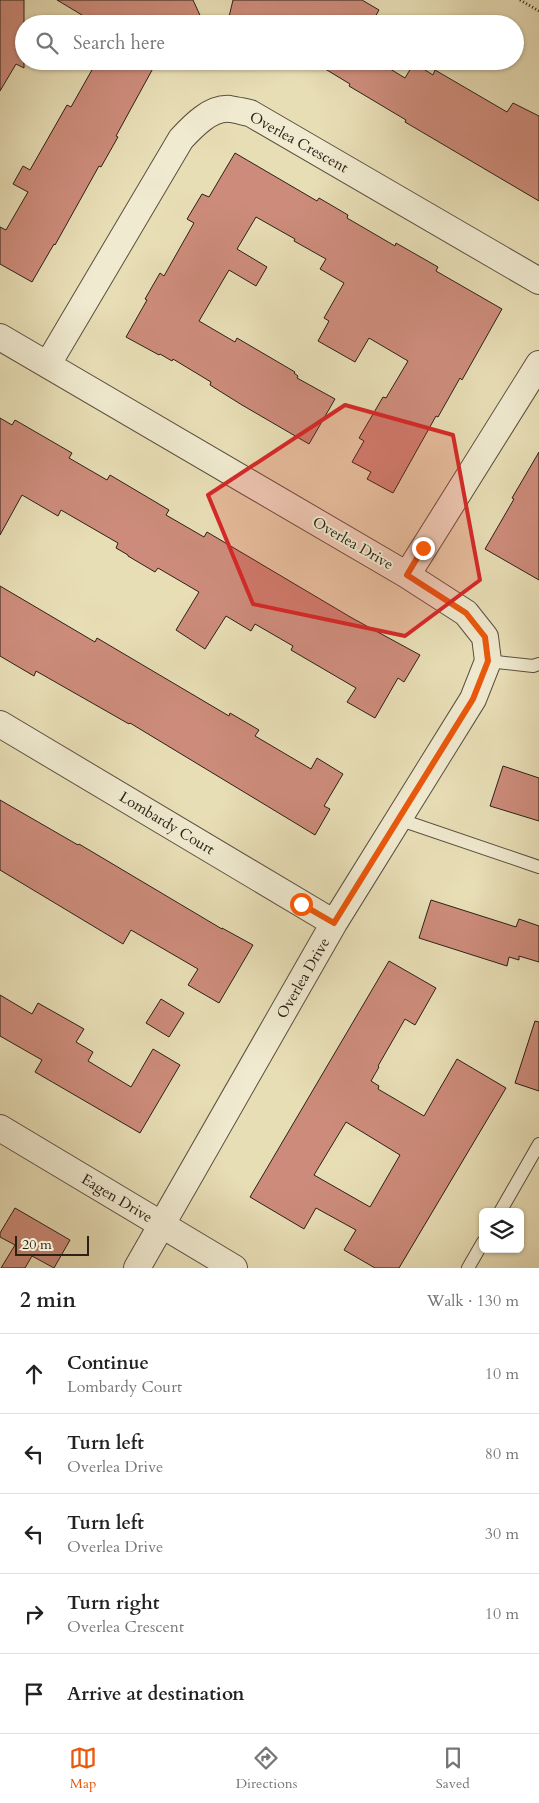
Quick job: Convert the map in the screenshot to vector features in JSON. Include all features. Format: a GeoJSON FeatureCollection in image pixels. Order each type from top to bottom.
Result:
{"type":"FeatureCollection","features":[{"type":"Feature","properties":{"kind":"street","name":"Overlea Crescent"},"geometry":{"type":"LineString","coordinates":[[48,364],[181,139],[195,124],[211,113],[228,108],[250,113],[539,281]]}},
{"type":"Feature","properties":{"kind":"street","name":"Overlea Drive"},"geometry":{"type":"LineString","coordinates":[[0,337],[407,575],[466,613],[485,637],[488,661],[473,699],[334,923],[137,1268]]}},
{"type":"Feature","properties":{"kind":"street"},"geometry":{"type":"LineString","coordinates":[[407,575],[539,364]]}},
{"type":"Feature","properties":{"kind":"street","name":"Lombardy Court"},"geometry":{"type":"LineString","coordinates":[[0,724],[334,923]]}},
{"type":"Feature","properties":{"kind":"street","name":"Eagen Drive"},"geometry":{"type":"LineString","coordinates":[[0,1128],[234,1268]]}},
{"type":"Feature","properties":{"kind":"lane"},"geometry":{"type":"LineString","coordinates":[[488,661],[533,666],[539,664]]}},
{"type":"Feature","properties":{"kind":"lane"},"geometry":{"type":"LineString","coordinates":[[398,819],[539,867]]}},
{"type":"Feature","properties":{"kind":"lane"},"geometry":{"type":"LineString","coordinates":[[502,1208],[539,1144]]}},
{"type":"Feature","properties":{"kind":"lane"},"geometry":{"type":"LineString","coordinates":[[468,1268],[479,1249]]}},
{"type":"Feature","properties":{"kind":"path"},"geometry":{"type":"LineString","coordinates":[[520,0],[539,11]]}},
{"type":"Feature","properties":{"kind":"highlighted area"},"geometry":{"type":"Polygon","coordinates":[[[345,405],[453,435],[480,580],[405,636],[253,604],[208,495],[345,405]]]}},
{"type":"Feature","properties":{"kind":"building"},"geometry":{"type":"Polygon","coordinates":[[[0,0],[24,0],[24,15],[15,15],[15,66],[0,91],[0,0]]]}},
{"type":"Feature","properties":{"kind":"building"},"geometry":{"type":"Polygon","coordinates":[[[57,0],[193,0],[200,15],[82,15],[57,0]]]}},
{"type":"Feature","properties":{"kind":"building"},"geometry":{"type":"Polygon","coordinates":[[[233,0],[362,0],[379,10],[376,15],[229,15],[233,0]]]}},
{"type":"Feature","properties":{"kind":"building"},"geometry":{"type":"Polygon","coordinates":[[[92,70],[152,70],[116,136],[118,137],[101,167],[99,166],[32,282],[0,264],[0,227],[6,230],[28,192],[13,184],[23,166],[30,170],[67,105],[71,107],[92,70]]]}},
{"type":"Feature","properties":{"kind":"building"},"geometry":{"type":"Polygon","coordinates":[[[327,70],[392,70],[405,78],[410,70],[425,70],[433,75],[435,70],[507,112],[513,103],[539,116],[539,201],[405,122],[406,120],[349,86],[350,84],[327,70]]]}},
{"type":"Feature","properties":{"kind":"building"},"geometry":{"type":"Polygon","coordinates":[[[235,153],[317,201],[319,198],[348,215],[347,218],[395,246],[396,243],[438,267],[436,271],[502,309],[462,380],[460,378],[438,417],[436,416],[393,493],[367,479],[371,472],[352,462],[364,441],[359,438],[383,397],[386,398],[408,361],[369,338],[355,362],[318,341],[329,321],[324,318],[344,283],[320,269],[326,259],[294,241],[295,239],[256,217],[237,249],[267,267],[256,286],[229,270],[199,321],[235,342],[237,338],[295,372],[298,376],[297,378],[335,399],[309,444],[210,385],[211,382],[173,359],[172,361],[159,355],[126,337],[160,273],[164,276],[194,223],[187,219],[202,194],[209,197],[235,153]]]}},
{"type":"Feature","properties":{"kind":"building"},"geometry":{"type":"Polygon","coordinates":[[[0,418],[12,425],[15,420],[72,453],[69,458],[107,480],[110,475],[169,510],[166,515],[204,537],[207,532],[352,618],[420,655],[404,682],[398,678],[375,718],[347,702],[356,688],[291,650],[293,646],[255,624],[251,631],[226,616],[205,649],[176,630],[199,592],[158,568],[155,572],[128,556],[116,548],[118,543],[61,510],[58,516],[22,495],[0,535],[0,418]]]}},
{"type":"Feature","properties":{"kind":"building"},"geometry":{"type":"Polygon","coordinates":[[[539,452],[539,580],[485,549],[539,452]]]}},
{"type":"Feature","properties":{"kind":"building"},"geometry":{"type":"Polygon","coordinates":[[[0,586],[95,642],[97,638],[229,716],[230,713],[259,730],[255,736],[311,769],[317,758],[343,774],[324,806],[330,809],[315,835],[130,723],[36,671],[34,676],[0,656],[0,586]]]}},
{"type":"Feature","properties":{"kind":"building"},"geometry":{"type":"Polygon","coordinates":[[[503,766],[539,778],[539,821],[490,806],[503,766]]]}},
{"type":"Feature","properties":{"kind":"building"},"geometry":{"type":"Polygon","coordinates":[[[0,800],[79,844],[222,929],[253,945],[219,1003],[188,985],[198,969],[131,930],[123,944],[0,870],[0,800]]]}},
{"type":"Feature","properties":{"kind":"building"},"geometry":{"type":"Polygon","coordinates":[[[431,900],[516,927],[519,919],[539,926],[539,962],[519,956],[519,960],[509,957],[507,966],[419,938],[431,900]]]}},
{"type":"Feature","properties":{"kind":"building"},"geometry":{"type":"Polygon","coordinates":[[[389,961],[436,988],[415,1025],[405,1019],[371,1081],[379,1086],[378,1089],[424,1116],[457,1059],[506,1088],[399,1268],[375,1268],[344,1250],[356,1230],[316,1208],[304,1229],[250,1197],[389,961]],[[346,1122],[314,1175],[370,1207],[400,1155],[346,1122]]]}},
{"type":"Feature","properties":{"kind":"building"},"geometry":{"type":"Polygon","coordinates":[[[0,995],[32,1014],[38,1003],[84,1029],[76,1042],[93,1052],[88,1061],[131,1087],[153,1049],[180,1065],[140,1133],[35,1072],[42,1060],[0,1036],[0,995]]]}},
{"type":"Feature","properties":{"kind":"building"},"geometry":{"type":"Polygon","coordinates":[[[161,999],[184,1013],[169,1037],[146,1023],[161,999]]]}},
{"type":"Feature","properties":{"kind":"building"},"geometry":{"type":"Polygon","coordinates":[[[535,1021],[539,1022],[539,1091],[515,1083],[535,1021]]]}},
{"type":"Feature","properties":{"kind":"building"},"geometry":{"type":"Polygon","coordinates":[[[15,1208],[70,1240],[54,1268],[32,1256],[25,1268],[1,1268],[15,1245],[0,1237],[0,1233],[15,1208]]]}},
{"type":"Feature","properties":{"kind":"route"},"geometry":{"type":"LineString","coordinates":[[301,904],[334,923],[473,699],[488,661],[485,637],[466,613],[407,575],[423,548]]}}]}
